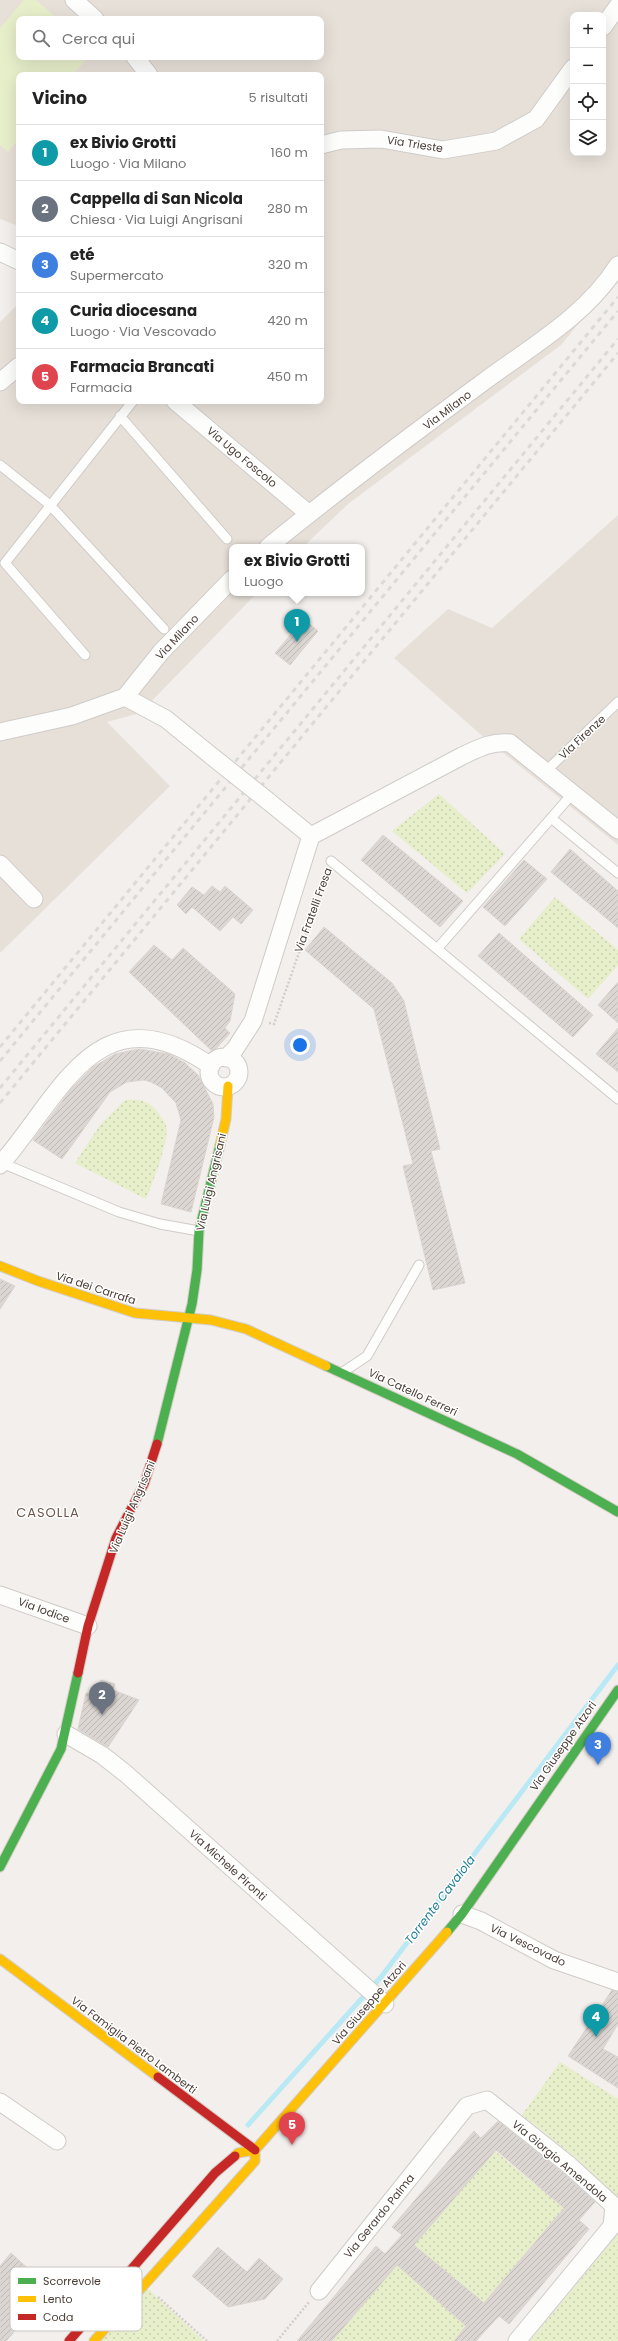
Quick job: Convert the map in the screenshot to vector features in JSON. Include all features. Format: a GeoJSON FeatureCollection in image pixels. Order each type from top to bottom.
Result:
{"type":"FeatureCollection","features":[{"type":"Feature","properties":{"kind":"street"},"geometry":{"type":"LineString","coordinates":[[74,0],[92,16]]}},
{"type":"Feature","properties":{"kind":"street"},"geometry":{"type":"LineString","coordinates":[[606,22],[618,6]]}},
{"type":"Feature","properties":{"kind":"street"},"geometry":{"type":"LineString","coordinates":[[137,60],[147,72]]}},
{"type":"Feature","properties":{"kind":"street","name":"Via Trieste"},"geometry":{"type":"LineString","coordinates":[[324,144],[341,140],[381,139],[443,150],[496,141],[536,119],[570,72]]}},
{"type":"Feature","properties":{"kind":"street"},"geometry":{"type":"LineString","coordinates":[[0,252],[16,260]]}},
{"type":"Feature","properties":{"kind":"street","name":"Via Milano"},"geometry":{"type":"LineString","coordinates":[[272,544],[483,382],[551,335],[585,305],[618,265]]}},
{"type":"Feature","properties":{"kind":"street"},"geometry":{"type":"LineString","coordinates":[[0,382],[16,369]]}},
{"type":"Feature","properties":{"kind":"street","name":"Via Ugo Foscolo"},"geometry":{"type":"LineString","coordinates":[[179,404],[309,514]]}},
{"type":"Feature","properties":{"kind":"street","name":"Via Milano"},"geometry":{"type":"LineString","coordinates":[[125,697],[161,652],[229,582]]}},
{"type":"Feature","properties":{"kind":"street"},"geometry":{"type":"LineString","coordinates":[[0,732],[72,716],[125,697],[166,719],[311,836]]}},
{"type":"Feature","properties":{"kind":"street"},"geometry":{"type":"LineString","coordinates":[[238,1071],[235,1062],[226,1058],[217,1059],[210,1066],[210,1075],[214,1083],[228,1086],[236,1080],[250,1041],[253,1021],[311,836],[462,756],[484,746],[498,742],[510,743],[618,830]]}},
{"type":"Feature","properties":{"kind":"street"},"geometry":{"type":"LineString","coordinates":[[0,864],[34,899]]}},
{"type":"Feature","properties":{"kind":"street"},"geometry":{"type":"LineString","coordinates":[[226,1058],[242,1040],[253,1021]]}},
{"type":"Feature","properties":{"kind":"street"},"geometry":{"type":"LineString","coordinates":[[1,1164],[76,1067],[96,1052],[116,1042],[141,1038],[165,1041],[184,1049],[210,1066]]}},
{"type":"Feature","properties":{"kind":"street","name":"Via Luigi Angrisani"},"geometry":{"type":"LineString","coordinates":[[0,1867],[61,1749],[66,1734],[88,1626],[116,1538],[144,1484],[153,1458],[188,1319],[197,1270],[199,1231],[226,1119],[228,1086]]}},
{"type":"Feature","properties":{"kind":"street","name":"Via dei Carrafa"},"geometry":{"type":"LineString","coordinates":[[0,1266],[38,1281],[135,1314],[188,1319]]}},
{"type":"Feature","properties":{"kind":"street","name":"Via Catello Ferreri"},"geometry":{"type":"LineString","coordinates":[[188,1319],[211,1320],[246,1329],[517,1454],[618,1512]]}},
{"type":"Feature","properties":{"kind":"street","name":"Via Iodice"},"geometry":{"type":"LineString","coordinates":[[0,1594],[88,1626]]}},
{"type":"Feature","properties":{"kind":"street","name":"Via Giuseppe Atzori"},"geometry":{"type":"LineString","coordinates":[[142,2287],[255,2161],[255,2150],[381,2000],[462,1914],[618,1690]]}},
{"type":"Feature","properties":{"kind":"street","name":"Via Michele Pironti"},"geometry":{"type":"LineString","coordinates":[[66,1734],[102,1755],[125,1773],[381,2000]]}},
{"type":"Feature","properties":{"kind":"street","name":"Via Vescovado"},"geometry":{"type":"LineString","coordinates":[[462,1914],[481,1921],[554,1960],[618,1982]]}},
{"type":"Feature","properties":{"kind":"street","name":"Via Famiglia Pietro Lamberti"},"geometry":{"type":"LineString","coordinates":[[0,1959],[255,2150]]}},
{"type":"Feature","properties":{"kind":"street","name":"Via Gerardo Palma"},"geometry":{"type":"LineString","coordinates":[[319,2291],[467,2106],[487,2100]]}},
{"type":"Feature","properties":{"kind":"street","name":"Via Giorgio Amendola"},"geometry":{"type":"LineString","coordinates":[[487,2100],[569,2165],[614,2206],[612,2226],[517,2341]]}},
{"type":"Feature","properties":{"kind":"street"},"geometry":{"type":"LineString","coordinates":[[0,2102],[57,2141]]}},
{"type":"Feature","properties":{"kind":"street"},"geometry":{"type":"LineString","coordinates":[[133,2267],[215,2173],[238,2153],[255,2150]]}},
{"type":"Feature","properties":{"kind":"street"},"geometry":{"type":"LineString","coordinates":[[69,2341],[78,2331]]}},
{"type":"Feature","properties":{"kind":"street","name":"Via Giuseppe Atzori"},"geometry":{"type":"LineString","coordinates":[[94,2341],[103,2331]]}},
{"type":"Feature","properties":{"kind":"lane"},"geometry":{"type":"LineString","coordinates":[[85,655],[4,563],[130,404]]}},
{"type":"Feature","properties":{"kind":"lane"},"geometry":{"type":"LineString","coordinates":[[120,416],[227,539]]}},
{"type":"Feature","properties":{"kind":"lane"},"geometry":{"type":"LineString","coordinates":[[0,465],[50,505],[164,629]]}},
{"type":"Feature","properties":{"kind":"lane","name":"Via Firenze"},"geometry":{"type":"LineString","coordinates":[[546,771],[618,702]]}},
{"type":"Feature","properties":{"kind":"lane"},"geometry":{"type":"LineString","coordinates":[[437,949],[573,793]]}},
{"type":"Feature","properties":{"kind":"lane"},"geometry":{"type":"LineString","coordinates":[[551,818],[618,873]]}},
{"type":"Feature","properties":{"kind":"lane","name":"Via Fratelli Fresa"},"geometry":{"type":"LineString","coordinates":[[331,861],[618,1099]]}},
{"type":"Feature","properties":{"kind":"lane"},"geometry":{"type":"LineString","coordinates":[[1,1164],[119,1212],[160,1224],[199,1231]]}},
{"type":"Feature","properties":{"kind":"lane"},"geometry":{"type":"LineString","coordinates":[[342,1373],[368,1356],[419,1265]]}},
{"type":"Feature","properties":{"kind":"path","name":"Via Fratelli Fresa"},"geometry":{"type":"LineString","coordinates":[[253,1021],[274,1024],[331,861]]}},
{"type":"Feature","properties":{"kind":"path"},"geometry":{"type":"LineString","coordinates":[[144,2285],[207,2341]]}},
{"type":"Feature","properties":{"kind":"path"},"geometry":{"type":"LineString","coordinates":[[276,2341],[319,2291]]}},
{"type":"Feature","properties":{"kind":"shaded area"},"geometry":{"type":"Polygon","coordinates":[[[0,0],[618,0],[618,276],[561,345],[348,504],[306,544],[229,544],[229,596],[254,596],[140,713],[107,722],[170,786],[0,953],[0,322],[16,306],[16,404],[324,404],[324,72],[16,72],[16,225],[0,219],[0,0]]]}},
{"type":"Feature","properties":{"kind":"shaded area"},"geometry":{"type":"Polygon","coordinates":[[[618,515],[618,845],[480,734],[394,658],[448,609],[492,628],[618,515]]]}},
{"type":"Feature","properties":{"kind":"green space"},"geometry":{"type":"Polygon","coordinates":[[[24,0],[36,0],[55,16],[16,16],[16,60],[86,60],[76,72],[16,72],[16,143],[8,152],[0,145],[0,28],[24,0]]]}},
{"type":"Feature","properties":{"kind":"green space"},"geometry":{"type":"Polygon","coordinates":[[[439,794],[505,854],[467,893],[392,831],[439,794]]]}},
{"type":"Feature","properties":{"kind":"green space"},"geometry":{"type":"Polygon","coordinates":[[[555,897],[618,950],[618,965],[588,999],[519,939],[555,897]]]}},
{"type":"Feature","properties":{"kind":"green space"},"geometry":{"type":"Polygon","coordinates":[[[125,1100],[138,1100],[146,1102],[156,1110],[166,1125],[167,1132],[163,1151],[146,1199],[75,1163],[100,1125],[125,1100]]]}},
{"type":"Feature","properties":{"kind":"green space"},"geometry":{"type":"Polygon","coordinates":[[[560,2062],[618,2099],[618,2197],[575,2157],[522,2115],[560,2062]]]}},
{"type":"Feature","properties":{"kind":"green space"},"geometry":{"type":"Polygon","coordinates":[[[495,2151],[564,2208],[484,2303],[414,2245],[495,2151]]]}},
{"type":"Feature","properties":{"kind":"green space"},"geometry":{"type":"Polygon","coordinates":[[[618,2234],[618,2341],[530,2341],[618,2234]]]}},
{"type":"Feature","properties":{"kind":"green space"},"geometry":{"type":"Polygon","coordinates":[[[397,2265],[466,2326],[454,2341],[332,2341],[397,2265]]]}},
{"type":"Feature","properties":{"kind":"green space"},"geometry":{"type":"Polygon","coordinates":[[[144,2285],[204,2341],[95,2341],[104,2331],[142,2331],[142,2287],[144,2285]]]}},
{"type":"Feature","properties":{"kind":"building"},"geometry":{"type":"Polygon","coordinates":[[[304,619],[318,631],[290,665],[275,653],[304,619]]]}},
{"type":"Feature","properties":{"kind":"building"},"geometry":{"type":"Polygon","coordinates":[[[383,835],[463,901],[440,927],[361,860],[383,835]]]}},
{"type":"Feature","properties":{"kind":"building"},"geometry":{"type":"Polygon","coordinates":[[[570,849],[618,891],[618,928],[551,872],[570,849]]]}},
{"type":"Feature","properties":{"kind":"building"},"geometry":{"type":"Polygon","coordinates":[[[524,860],[547,879],[505,926],[483,907],[524,860]]]}},
{"type":"Feature","properties":{"kind":"building"},"geometry":{"type":"Polygon","coordinates":[[[212,886],[220,892],[225,886],[253,910],[241,924],[233,917],[220,931],[192,907],[186,914],[177,905],[192,887],[204,895],[212,886]]]}},
{"type":"Feature","properties":{"kind":"building"},"geometry":{"type":"Polygon","coordinates":[[[324,927],[392,983],[404,1001],[440,1149],[431,1151],[465,1283],[433,1290],[403,1166],[413,1164],[374,1009],[305,950],[324,927]]]}},
{"type":"Feature","properties":{"kind":"building"},"geometry":{"type":"Polygon","coordinates":[[[499,933],[593,1015],[573,1037],[478,956],[499,933]]]}},
{"type":"Feature","properties":{"kind":"building"},"geometry":{"type":"Polygon","coordinates":[[[154,945],[172,960],[183,948],[235,994],[230,1021],[225,1028],[230,1033],[213,1052],[129,972],[154,945]]]}},
{"type":"Feature","properties":{"kind":"building"},"geometry":{"type":"Polygon","coordinates":[[[618,982],[618,1023],[598,1005],[618,982]]]}},
{"type":"Feature","properties":{"kind":"building"},"geometry":{"type":"Polygon","coordinates":[[[618,1028],[618,1072],[596,1054],[618,1028]]]}},
{"type":"Feature","properties":{"kind":"building"},"geometry":{"type":"Polygon","coordinates":[[[139,1049],[169,1054],[185,1063],[198,1075],[213,1104],[214,1117],[191,1212],[161,1204],[181,1120],[176,1103],[162,1088],[151,1082],[144,1080],[127,1082],[110,1092],[62,1159],[33,1140],[72,1088],[93,1067],[115,1054],[139,1049]]]}},
{"type":"Feature","properties":{"kind":"building"},"geometry":{"type":"Polygon","coordinates":[[[0,1279],[15,1286],[0,1309],[0,1279]]]}},
{"type":"Feature","properties":{"kind":"building"},"geometry":{"type":"Polygon","coordinates":[[[101,1680],[115,1684],[113,1690],[139,1700],[108,1747],[78,1729],[86,1693],[95,1695],[101,1680]]]}},
{"type":"Feature","properties":{"kind":"building"},"geometry":{"type":"Polygon","coordinates":[[[612,1990],[618,1992],[618,2024],[603,2049],[618,2057],[618,2088],[568,2056],[612,1990]]]}},
{"type":"Feature","properties":{"kind":"building"},"geometry":{"type":"Polygon","coordinates":[[[498,2121],[563,2173],[595,2202],[579,2220],[589,2229],[509,2324],[499,2316],[476,2341],[454,2341],[466,2326],[397,2265],[332,2341],[297,2341],[376,2246],[385,2254],[402,2235],[392,2227],[474,2131],[481,2138],[498,2121]],[[496,2150],[414,2245],[484,2303],[564,2208],[496,2150]]]}},
{"type":"Feature","properties":{"kind":"building"},"geometry":{"type":"Polygon","coordinates":[[[218,2247],[247,2272],[259,2258],[283,2279],[265,2299],[228,2307],[192,2276],[218,2247]]]}},
{"type":"Feature","properties":{"kind":"building"},"geometry":{"type":"Polygon","coordinates":[[[11,2253],[27,2267],[10,2267],[10,2331],[15,2331],[6,2341],[0,2341],[0,2266],[11,2253]]]}},
{"type":"Feature","properties":{"kind":"waterway","name":"Torrente Cavaiola"},"geometry":{"type":"LineString","coordinates":[[248,2125],[381,1977],[618,1665]]}},
{"type":"Feature","properties":{"kind":"railway"},"geometry":{"type":"LineString","coordinates":[[0,1047],[618,297]]}},
{"type":"Feature","properties":{"kind":"railway"},"geometry":{"type":"LineString","coordinates":[[0,1061],[618,311]]}},
{"type":"Feature","properties":{"kind":"railway"},"geometry":{"type":"LineString","coordinates":[[0,1088],[618,339]]}},
{"type":"Feature","properties":{"kind":"railway"},"geometry":{"type":"LineString","coordinates":[[0,1103],[618,353]]}},
{"type":"Feature","properties":{"kind":"traffic: fast"},"geometry":{"type":"LineString","coordinates":[[157,1444],[192,1304],[197,1270],[199,1231],[220,1145]]}},
{"type":"Feature","properties":{"kind":"traffic: fast"},"geometry":{"type":"LineString","coordinates":[[326,1366],[517,1454],[618,1512]]}},
{"type":"Feature","properties":{"kind":"traffic: fast"},"geometry":{"type":"LineString","coordinates":[[0,1867],[61,1749],[78,1673]]}},
{"type":"Feature","properties":{"kind":"traffic: fast"},"geometry":{"type":"LineString","coordinates":[[447,1932],[462,1914],[618,1690]]}},
{"type":"Feature","properties":{"kind":"traffic: slow"},"geometry":{"type":"LineString","coordinates":[[220,1145],[226,1119],[228,1086]]}},
{"type":"Feature","properties":{"kind":"traffic: slow"},"geometry":{"type":"LineString","coordinates":[[0,1266],[38,1281],[135,1313],[211,1320],[246,1329],[326,1366]]}},
{"type":"Feature","properties":{"kind":"traffic: slow"},"geometry":{"type":"LineString","coordinates":[[235,2156],[238,2153],[255,2150],[447,1932]]}},
{"type":"Feature","properties":{"kind":"traffic: slow"},"geometry":{"type":"LineString","coordinates":[[0,1959],[158,2077]]}},
{"type":"Feature","properties":{"kind":"traffic: slow"},"geometry":{"type":"LineString","coordinates":[[142,2287],[255,2161],[255,2150]]}},
{"type":"Feature","properties":{"kind":"traffic: slow"},"geometry":{"type":"LineString","coordinates":[[94,2341],[103,2331]]}},
{"type":"Feature","properties":{"kind":"traffic: jam"},"geometry":{"type":"LineString","coordinates":[[78,1673],[88,1626],[116,1538],[144,1484],[157,1444]]}},
{"type":"Feature","properties":{"kind":"traffic: jam"},"geometry":{"type":"LineString","coordinates":[[158,2077],[255,2150]]}},
{"type":"Feature","properties":{"kind":"traffic: jam"},"geometry":{"type":"LineString","coordinates":[[133,2267],[215,2173],[235,2156]]}},
{"type":"Feature","properties":{"kind":"traffic: jam"},"geometry":{"type":"LineString","coordinates":[[69,2341],[78,2331]]}},
{"type":"Feature","properties":{"kind":"place","name":"ex Bivio Grotti"},"geometry":{"type":"Point","coordinates":[297,642]}},
{"type":"Feature","properties":{"kind":"place","name":"Cappella di San Nicola"},"geometry":{"type":"Point","coordinates":[102,1715]}},
{"type":"Feature","properties":{"kind":"place","name":"eté"},"geometry":{"type":"Point","coordinates":[598,1765]}},
{"type":"Feature","properties":{"kind":"place","name":"Curia diocesana"},"geometry":{"type":"Point","coordinates":[596,2037]}},
{"type":"Feature","properties":{"kind":"place","name":"Farmacia Brancati"},"geometry":{"type":"Point","coordinates":[292,2145]}},
{"type":"Feature","properties":{"kind":"district","name":"CASOLLA"},"geometry":{"type":"Point","coordinates":[48,1512]}}]}
